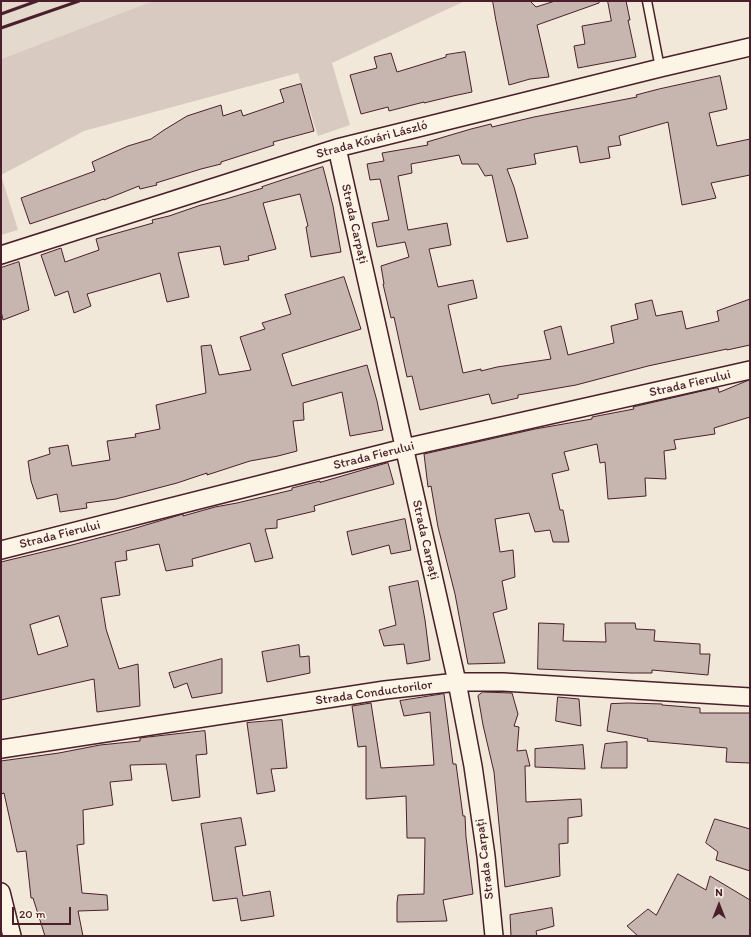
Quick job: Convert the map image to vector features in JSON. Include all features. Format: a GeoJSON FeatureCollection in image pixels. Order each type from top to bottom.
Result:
{"type":"FeatureCollection","features":[{"type":"Feature","properties":{"kind":"street","name":"Strada Kővári László"},"geometry":{"type":"LineString","coordinates":[[1,255],[337,148],[750,47]]}},
{"type":"Feature","properties":{"kind":"street","name":"Strada Carpați"},"geometry":{"type":"LineString","coordinates":[[337,148],[457,682],[473,766],[486,856],[494,936]]}},
{"type":"Feature","properties":{"kind":"street","name":"Strada Fierului"},"geometry":{"type":"LineString","coordinates":[[1,550],[404,448],[750,370]]}},
{"type":"Feature","properties":{"kind":"street","name":"Strada Conductorilor"},"geometry":{"type":"LineString","coordinates":[[1,749],[385,690],[457,682],[510,682],[750,697]]}},
{"type":"Feature","properties":{"kind":"street"},"geometry":{"type":"LineString","coordinates":[[1,892],[12,936]]}},
{"type":"Feature","properties":{"kind":"lane"},"geometry":{"type":"LineString","coordinates":[[646,1],[660,68]]}},
{"type":"Feature","properties":{"kind":"shaded area"},"geometry":{"type":"Polygon","coordinates":[[[1,1],[153,1],[1,59],[1,1]]]}},
{"type":"Feature","properties":{"kind":"shaded area"},"geometry":{"type":"Polygon","coordinates":[[[153,1],[465,1],[332,63],[350,125],[318,136],[298,73],[84,131],[1,175],[1,59],[153,1]]]}},
{"type":"Feature","properties":{"kind":"shaded area"},"geometry":{"type":"Polygon","coordinates":[[[1,175],[18,230],[1,235],[1,175]]]}},
{"type":"Feature","properties":{"kind":"building"},"geometry":{"type":"Polygon","coordinates":[[[493,1],[530,1],[536,7],[555,1],[599,1],[599,3],[537,25],[549,77],[530,79],[509,85],[493,1]]]}},
{"type":"Feature","properties":{"kind":"building"},"geometry":{"type":"Polygon","coordinates":[[[608,1],[626,1],[630,20],[628,20],[636,57],[578,68],[574,46],[585,44],[582,26],[611,21],[608,1]]]}},
{"type":"Feature","properties":{"kind":"building"},"geometry":{"type":"Polygon","coordinates":[[[465,52],[472,92],[389,111],[388,107],[361,114],[350,75],[377,68],[374,57],[391,53],[397,72],[446,57],[446,55],[465,52]]]}},
{"type":"Feature","properties":{"kind":"building"},"geometry":{"type":"Polygon","coordinates":[[[720,76],[727,109],[709,113],[717,146],[750,139],[750,175],[711,183],[716,198],[682,205],[668,122],[619,136],[621,145],[608,147],[610,158],[580,163],[577,146],[534,154],[536,164],[507,169],[514,187],[528,238],[507,242],[492,175],[485,176],[478,164],[462,164],[459,155],[411,164],[412,173],[398,176],[408,230],[447,223],[451,245],[429,249],[438,287],[473,280],[477,298],[448,305],[463,373],[551,359],[544,331],[561,326],[568,355],[614,343],[611,326],[638,319],[635,304],[652,300],[656,316],[682,311],[686,329],[719,321],[717,311],[750,299],[750,345],[648,366],[576,385],[518,395],[518,398],[492,404],[489,394],[420,410],[412,376],[407,377],[394,317],[391,318],[383,284],[381,266],[409,257],[405,242],[377,247],[372,223],[389,220],[380,179],[370,180],[367,164],[384,161],[382,153],[428,145],[427,142],[491,124],[492,127],[534,117],[637,97],[636,95],[659,89],[720,76]]]}},
{"type":"Feature","properties":{"kind":"building"},"geometry":{"type":"Polygon","coordinates":[[[301,84],[314,131],[273,142],[274,145],[221,162],[221,164],[156,183],[157,185],[140,189],[139,186],[104,200],[30,224],[21,198],[95,171],[92,162],[128,146],[151,139],[187,116],[221,105],[223,116],[241,110],[243,116],[284,102],[280,90],[301,84]]]}},
{"type":"Feature","properties":{"kind":"building"},"geometry":{"type":"Polygon","coordinates":[[[323,167],[333,206],[341,252],[311,257],[306,227],[308,226],[300,194],[263,203],[276,249],[248,256],[249,260],[224,265],[220,246],[178,253],[189,297],[167,302],[160,273],[87,294],[91,306],[74,313],[68,291],[55,296],[41,255],[61,248],[65,262],[99,250],[96,239],[153,223],[152,220],[263,188],[262,187],[323,167]]]}},
{"type":"Feature","properties":{"kind":"building"},"geometry":{"type":"Polygon","coordinates":[[[19,262],[29,310],[3,320],[1,311],[1,268],[19,262]]]}},
{"type":"Feature","properties":{"kind":"building"},"geometry":{"type":"Polygon","coordinates":[[[344,277],[361,329],[282,354],[292,386],[367,365],[383,430],[350,436],[342,392],[303,403],[304,420],[293,421],[297,451],[250,461],[207,475],[207,473],[177,483],[116,499],[86,503],[87,508],[60,512],[57,494],[37,499],[31,481],[28,461],[50,454],[49,448],[68,445],[72,466],[110,460],[107,441],[136,437],[135,434],[160,429],[156,405],[206,393],[201,346],[211,345],[219,375],[251,370],[240,337],[265,329],[262,323],[291,314],[285,295],[344,277]]]}},
{"type":"Feature","properties":{"kind":"building"},"geometry":{"type":"Polygon","coordinates":[[[750,380],[750,417],[714,428],[715,434],[674,440],[676,449],[664,451],[666,479],[645,478],[646,496],[608,499],[605,462],[600,463],[597,444],[564,452],[569,470],[552,474],[560,510],[563,510],[569,542],[553,542],[550,530],[535,532],[529,513],[495,519],[500,552],[513,550],[515,577],[502,581],[507,609],[493,613],[505,663],[468,664],[455,594],[438,527],[431,486],[428,487],[424,454],[535,429],[592,419],[592,417],[634,409],[633,407],[715,388],[718,388],[719,392],[750,380]]]}},
{"type":"Feature","properties":{"kind":"building"},"geometry":{"type":"Polygon","coordinates":[[[388,463],[394,484],[314,506],[315,511],[277,520],[277,528],[265,529],[273,558],[255,562],[250,543],[192,559],[193,566],[166,571],[159,544],[126,551],[127,560],[115,562],[120,595],[101,598],[106,629],[119,669],[138,664],[140,706],[97,712],[94,679],[1,700],[1,562],[129,530],[183,514],[183,516],[320,482],[388,463]],[[59,616],[30,625],[38,655],[68,646],[59,616]]]}},
{"type":"Feature","properties":{"kind":"building"},"geometry":{"type":"Polygon","coordinates":[[[405,519],[411,550],[391,554],[389,545],[352,555],[347,532],[405,519]]]}},
{"type":"Feature","properties":{"kind":"building"},"geometry":{"type":"Polygon","coordinates":[[[418,581],[430,660],[407,664],[404,644],[384,646],[379,630],[396,625],[389,587],[418,581]]]}},
{"type":"Feature","properties":{"kind":"building"},"geometry":{"type":"Polygon","coordinates":[[[539,623],[564,624],[563,641],[606,642],[605,623],[635,623],[636,629],[655,630],[654,641],[700,644],[700,654],[710,654],[708,675],[652,670],[652,673],[631,673],[538,669],[539,623]]]}},
{"type":"Feature","properties":{"kind":"building"},"geometry":{"type":"Polygon","coordinates":[[[299,645],[300,657],[309,656],[310,673],[267,682],[262,652],[299,645]]]}},
{"type":"Feature","properties":{"kind":"building"},"geometry":{"type":"Polygon","coordinates":[[[222,659],[222,693],[192,698],[187,683],[174,688],[169,673],[222,659]]]}},
{"type":"Feature","properties":{"kind":"building"},"geometry":{"type":"Polygon","coordinates":[[[483,692],[512,693],[518,714],[514,726],[519,727],[517,751],[526,750],[530,766],[525,766],[526,802],[581,799],[582,816],[568,818],[568,843],[559,844],[560,876],[505,887],[494,772],[478,696],[483,692]]]}},
{"type":"Feature","properties":{"kind":"building"},"geometry":{"type":"Polygon","coordinates":[[[444,694],[453,764],[456,764],[463,816],[465,816],[473,894],[443,900],[447,921],[397,922],[398,895],[424,894],[425,838],[407,838],[406,796],[366,799],[366,746],[358,747],[352,706],[371,703],[381,768],[434,765],[430,712],[404,716],[400,701],[444,694]]]}},
{"type":"Feature","properties":{"kind":"building"},"geometry":{"type":"Polygon","coordinates":[[[558,697],[579,699],[581,726],[556,721],[558,697]]]}},
{"type":"Feature","properties":{"kind":"building"},"geometry":{"type":"Polygon","coordinates":[[[611,704],[662,704],[700,708],[700,713],[750,713],[750,763],[726,762],[727,748],[647,741],[648,739],[607,731],[611,704]]]}},
{"type":"Feature","properties":{"kind":"building"},"geometry":{"type":"Polygon","coordinates":[[[282,720],[287,768],[271,769],[275,791],[257,794],[247,723],[282,720]]]}},
{"type":"Feature","properties":{"kind":"building"},"geometry":{"type":"Polygon","coordinates":[[[205,731],[207,754],[196,755],[200,797],[172,801],[166,764],[130,765],[132,780],[110,782],[113,805],[83,810],[84,844],[77,845],[82,893],[107,895],[108,910],[78,911],[83,936],[45,936],[33,898],[31,898],[26,851],[17,852],[4,793],[1,794],[1,761],[59,753],[100,745],[140,741],[140,738],[205,731]]]}},
{"type":"Feature","properties":{"kind":"building"},"geometry":{"type":"Polygon","coordinates":[[[627,742],[627,768],[601,768],[605,744],[627,742]]]}},
{"type":"Feature","properties":{"kind":"building"},"geometry":{"type":"Polygon","coordinates":[[[583,745],[585,769],[535,767],[535,749],[583,745]]]}},
{"type":"Feature","properties":{"kind":"building"},"geometry":{"type":"Polygon","coordinates":[[[241,818],[246,845],[235,847],[243,896],[270,891],[274,916],[241,921],[237,898],[213,901],[201,824],[241,818]]]}},
{"type":"Feature","properties":{"kind":"building"},"geometry":{"type":"Polygon","coordinates":[[[715,819],[750,829],[750,871],[716,860],[718,852],[706,843],[715,819]]]}},
{"type":"Feature","properties":{"kind":"building"},"geometry":{"type":"Polygon","coordinates":[[[678,874],[706,890],[710,876],[750,900],[750,936],[638,936],[627,926],[648,909],[656,915],[678,874]]]}},
{"type":"Feature","properties":{"kind":"building"},"geometry":{"type":"Polygon","coordinates":[[[552,908],[554,926],[536,931],[537,936],[511,936],[510,915],[552,908]]]}},
{"type":"Feature","properties":{"kind":"railway"},"geometry":{"type":"LineString","coordinates":[[1,14],[37,1]]}},
{"type":"Feature","properties":{"kind":"railway"},"geometry":{"type":"LineString","coordinates":[[1,28],[79,1]]}}]}
